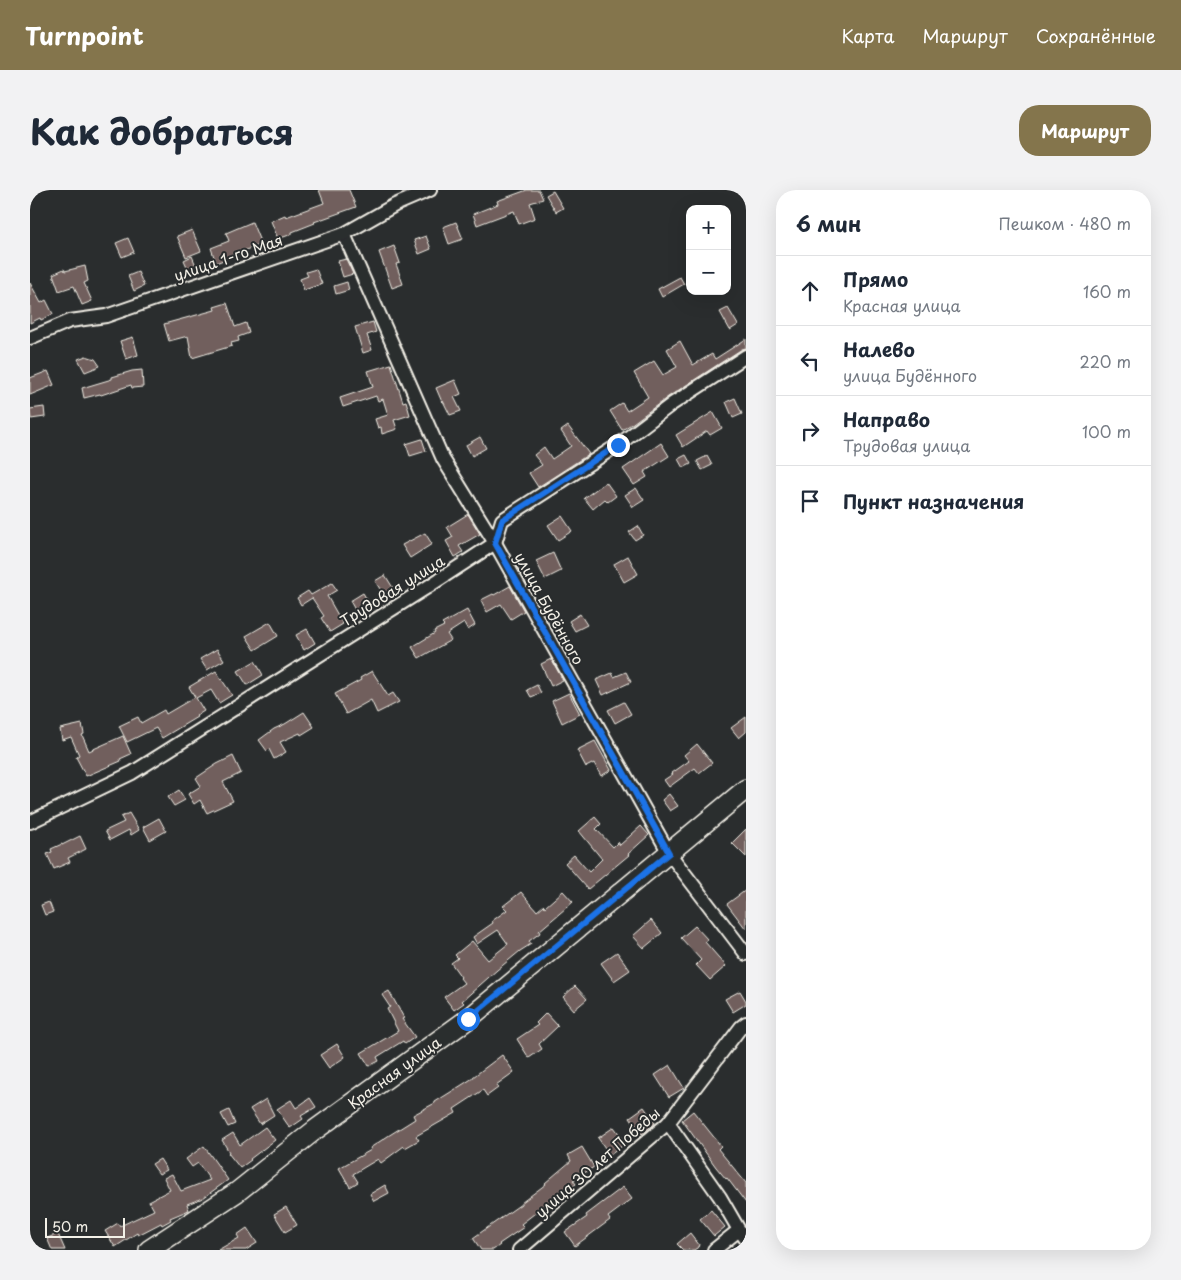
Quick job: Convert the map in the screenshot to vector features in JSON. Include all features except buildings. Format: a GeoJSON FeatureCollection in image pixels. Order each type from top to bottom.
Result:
{"type":"FeatureCollection","features":[{"type":"Feature","properties":{"kind":"main road","name":"Красная улица"},"geometry":{"type":"LineString","coordinates":[[149,1250],[237,1192],[315,1130],[468,1019],[746,789]]}},
{"type":"Feature","properties":{"kind":"street","name":"улица 1-го Мая"},"geometry":{"type":"LineString","coordinates":[[30,338],[70,321],[106,316],[344,234],[394,205],[430,190]]}},
{"type":"Feature","properties":{"kind":"street","name":"улица Будённого"},"geometry":{"type":"LineString","coordinates":[[344,234],[443,459],[495,543],[669,853],[746,954]]}},
{"type":"Feature","properties":{"kind":"street"},"geometry":{"type":"LineString","coordinates":[[495,543],[502,520],[618,445],[672,404],[746,356]]}},
{"type":"Feature","properties":{"kind":"street","name":"Трудовая улица"},"geometry":{"type":"LineString","coordinates":[[30,822],[132,774],[495,543]]}},
{"type":"Feature","properties":{"kind":"street","name":"улица 30 лет Победы"},"geometry":{"type":"LineString","coordinates":[[519,1250],[668,1123],[746,1022]]}},
{"type":"Feature","properties":{"kind":"street"},"geometry":{"type":"LineString","coordinates":[[668,1123],[720,1197],[742,1235],[714,1250]]}},
{"type":"Feature","properties":{"kind":"route"},"geometry":{"type":"LineString","coordinates":[[468,1019],[669,853],[495,543],[502,520],[618,445]]}}]}
